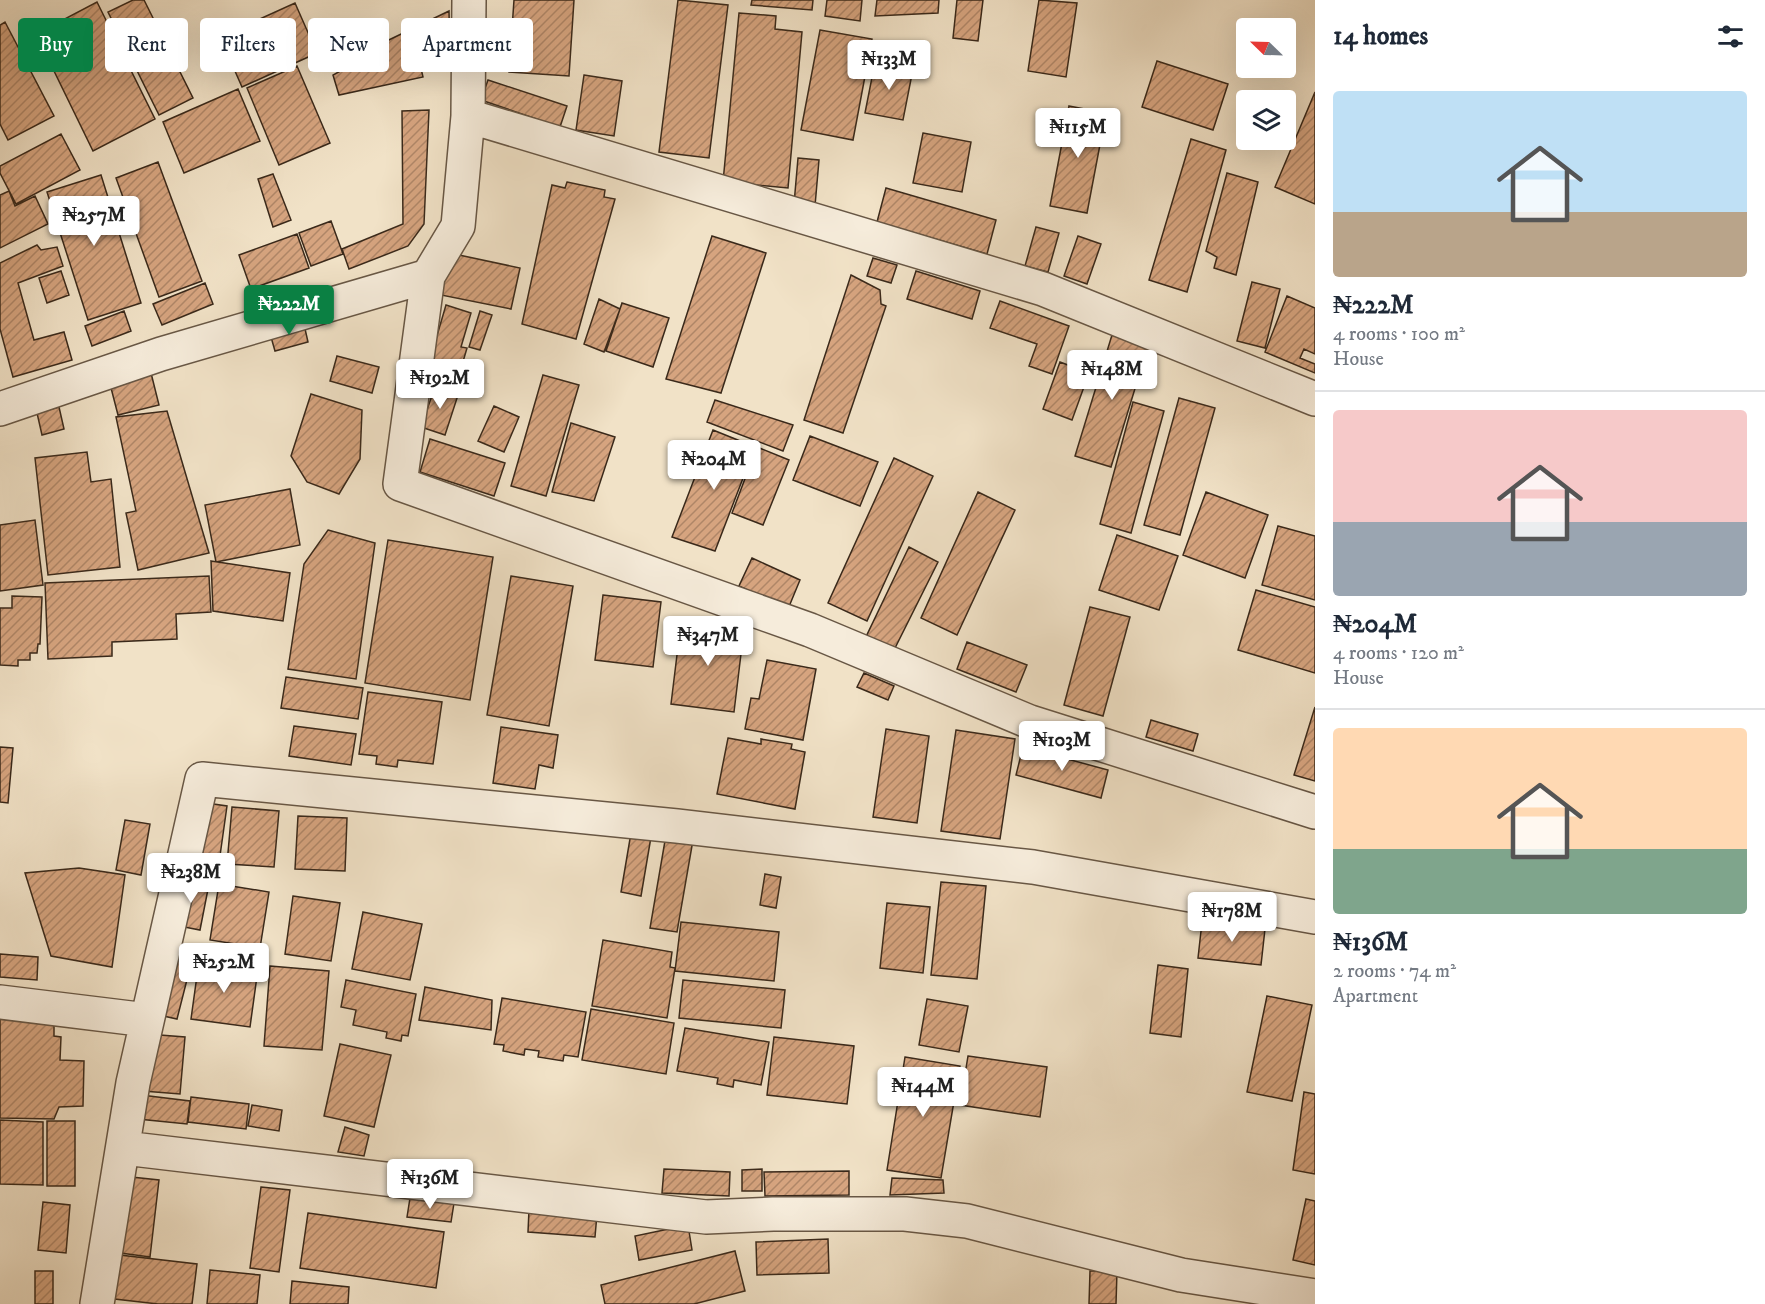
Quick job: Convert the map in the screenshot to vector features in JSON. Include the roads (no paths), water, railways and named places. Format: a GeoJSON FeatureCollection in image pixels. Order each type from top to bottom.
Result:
{"type":"FeatureCollection","features":[{"type":"Feature","properties":{"kind":"street"},"geometry":{"type":"LineString","coordinates":[[469,0],[468,116],[458,226],[428,276],[400,484],[810,630],[1030,722],[1315,812]]}},
{"type":"Feature","properties":{"kind":"street"},"geometry":{"type":"LineString","coordinates":[[468,116],[1043,289],[1315,399]]}},
{"type":"Feature","properties":{"kind":"street"},"geometry":{"type":"LineString","coordinates":[[0,410],[161,354],[428,276]]}},
{"type":"Feature","properties":{"kind":"street"},"geometry":{"type":"LineString","coordinates":[[97,1304],[133,1083],[202,779],[677,826],[1033,867],[1315,917]]}},
{"type":"Feature","properties":{"kind":"street"},"geometry":{"type":"LineString","coordinates":[[0,1002],[147,1020]]}},
{"type":"Feature","properties":{"kind":"street"},"geometry":{"type":"LineString","coordinates":[[124,1148],[706,1217],[773,1214],[905,1214],[967,1221],[1181,1275],[1315,1296]]}}]}
